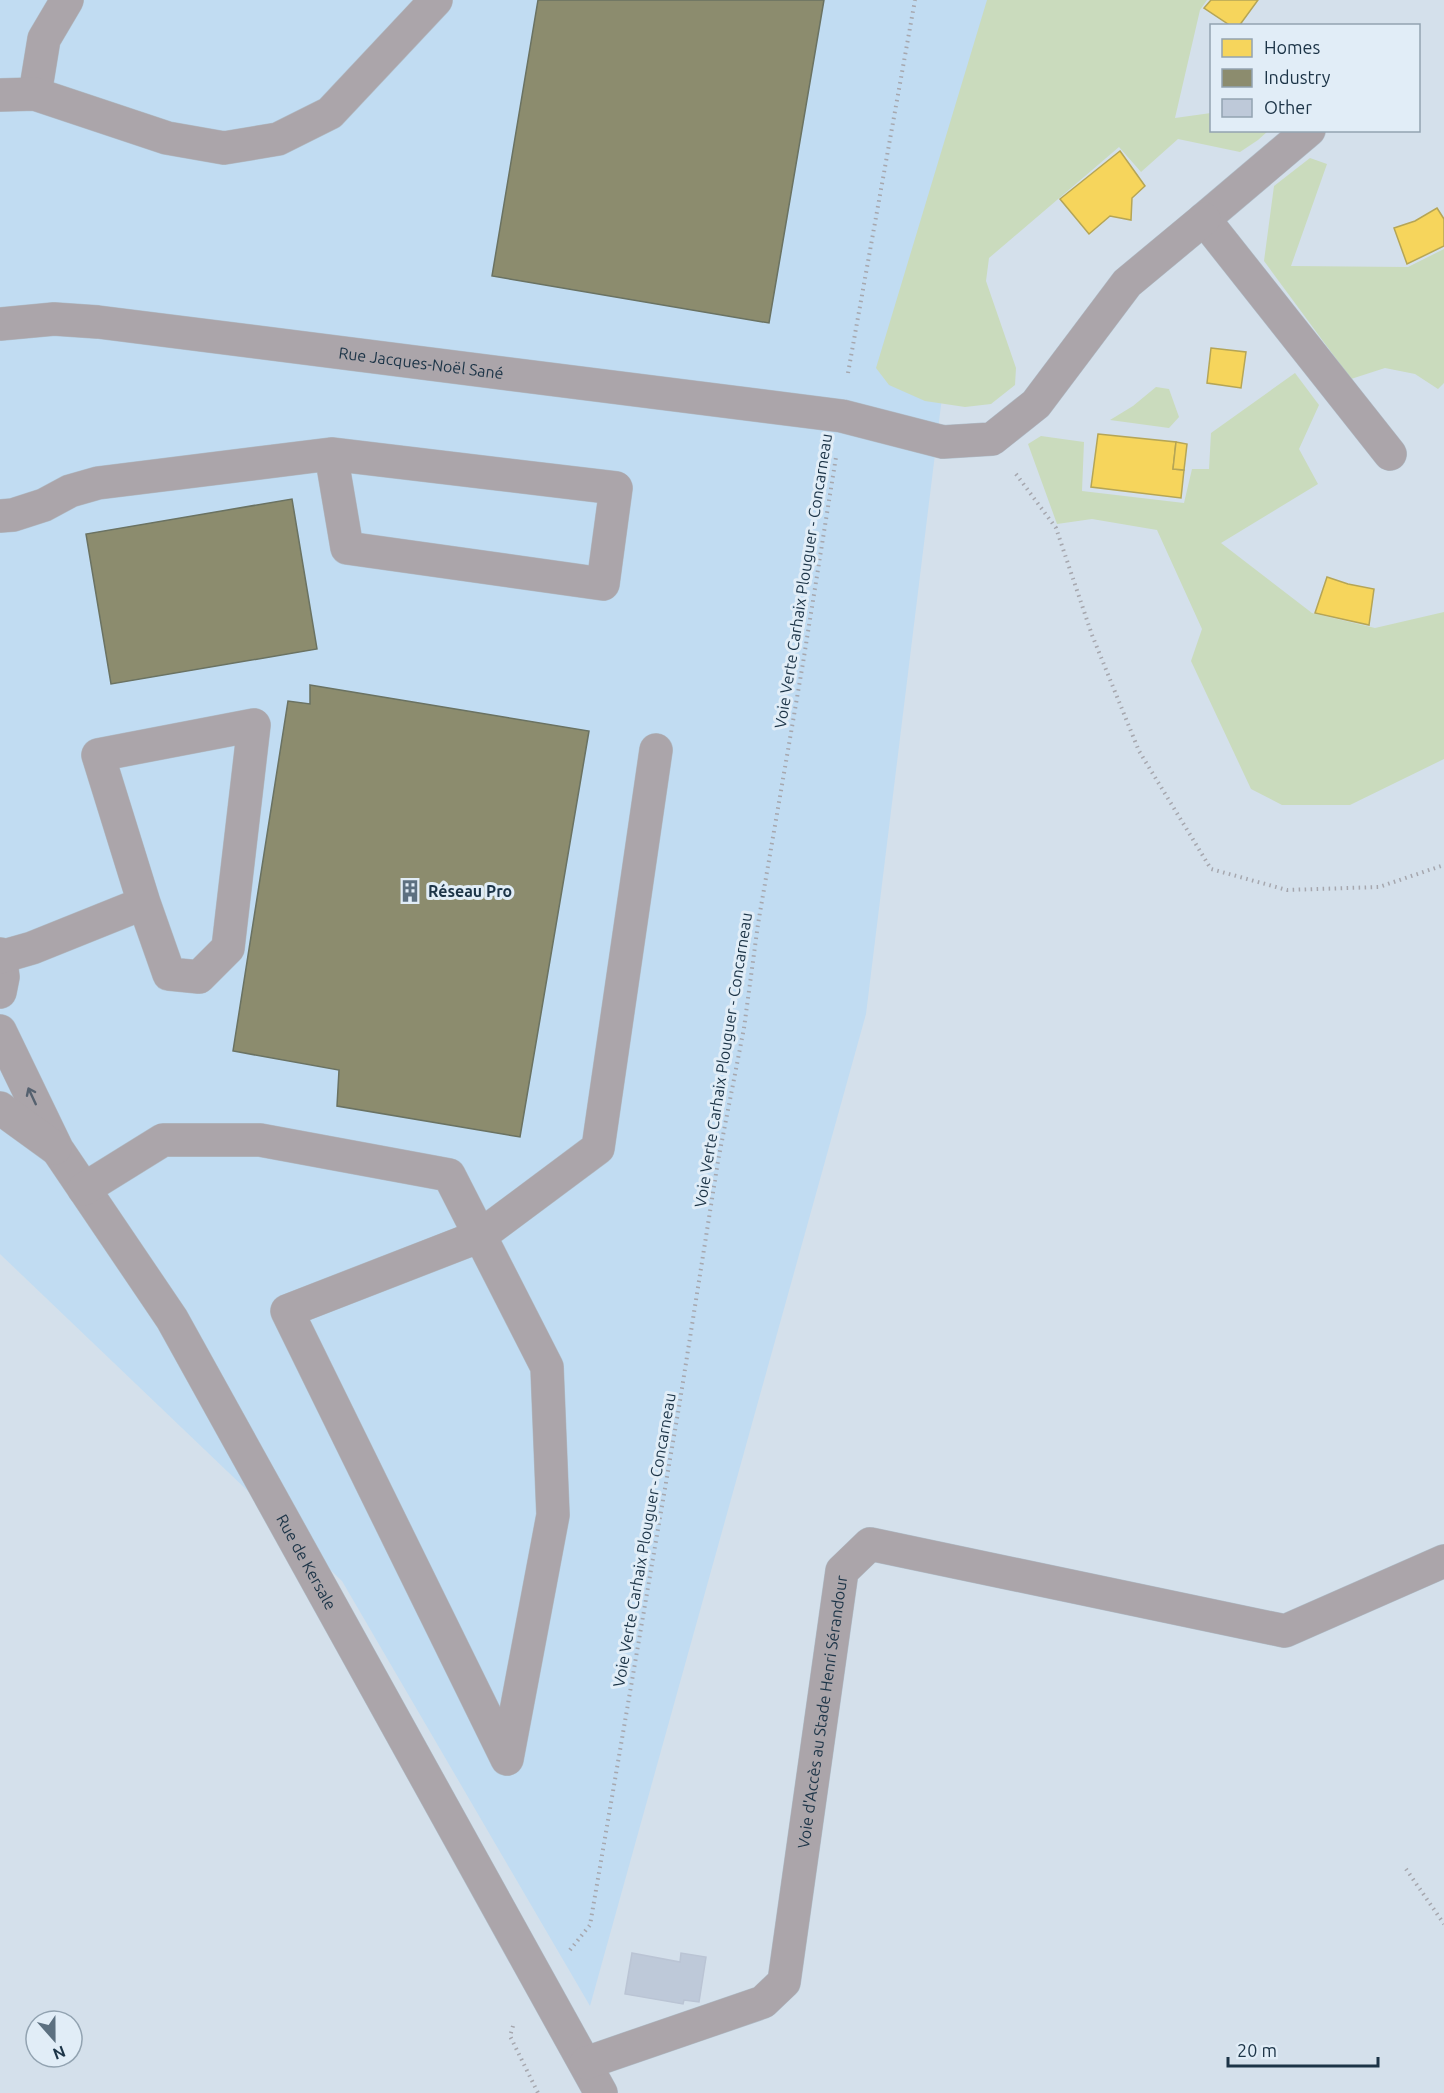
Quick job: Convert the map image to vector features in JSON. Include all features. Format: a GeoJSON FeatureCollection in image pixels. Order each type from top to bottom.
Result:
{"type":"FeatureCollection","features":[{"type":"Feature","properties":{"kind":"street"},"geometry":{"type":"LineString","coordinates":[[35,94],[44,39],[67,0]]}},
{"type":"Feature","properties":{"kind":"street"},"geometry":{"type":"LineString","coordinates":[[0,95],[35,94],[167,138],[224,148],[278,139],[330,113],[436,0]]}},
{"type":"Feature","properties":{"kind":"street"},"geometry":{"type":"LineString","coordinates":[[992,439],[1036,404],[1127,283],[1307,132]]}},
{"type":"Feature","properties":{"kind":"street"},"geometry":{"type":"LineString","coordinates":[[1204,219],[1390,454]]}},
{"type":"Feature","properties":{"kind":"street","name":"Rue Jacques-Noël Sané"},"geometry":{"type":"LineString","coordinates":[[0,324],[54,319],[98,322],[842,416],[943,442],[992,439]]}},
{"type":"Feature","properties":{"kind":"street"},"geometry":{"type":"LineString","coordinates":[[0,516],[13,515],[44,505],[70,491],[98,483],[331,454],[616,488],[603,584],[347,548],[331,454]]}},
{"type":"Feature","properties":{"kind":"street"},"geometry":{"type":"LineString","coordinates":[[254,725],[228,948],[199,977],[170,974],[144,903],[98,754],[254,725]]}},
{"type":"Feature","properties":{"kind":"street"},"geometry":{"type":"LineString","coordinates":[[84,1189],[163,1140],[260,1140],[449,1175],[480,1236],[547,1367],[554,1515],[507,1759],[287,1311],[480,1236],[597,1148],[656,750]]}},
{"type":"Feature","properties":{"kind":"street"},"geometry":{"type":"LineString","coordinates":[[0,992],[3,977],[1,955],[32,948],[144,903]]}},
{"type":"Feature","properties":{"kind":"street","name":"Rue de Kersale"},"geometry":{"type":"LineString","coordinates":[[0,1031],[57,1149],[171,1319],[601,2093]]}},
{"type":"Feature","properties":{"kind":"street","name":"Rue de Kersale"},"geometry":{"type":"LineString","coordinates":[[0,1108],[57,1149]]}},
{"type":"Feature","properties":{"kind":"street","name":"Voie d'Accès au Stade Henri Sérandour"},"geometry":{"type":"LineString","coordinates":[[586,2063],[763,2002],[784,1982],[842,1571],[870,1544],[1285,1631],[1444,1561]]}},
{"type":"Feature","properties":{"kind":"path","name":"Voie Verte Carhaix Plouguer - Concarneau"},"geometry":{"type":"LineString","coordinates":[[538,2093],[510,2036],[521,2001],[553,1971],[590,1925],[680,1407],[718,1161],[744,1028],[758,924],[803,663],[848,369],[915,0]]}},
{"type":"Feature","properties":{"kind":"path"},"geometry":{"type":"LineString","coordinates":[[992,439],[1056,528],[1092,635],[1139,751],[1211,869],[1287,890],[1379,887],[1444,865]]}},
{"type":"Feature","properties":{"kind":"path"},"geometry":{"type":"LineString","coordinates":[[1406,1869],[1444,1923]]}},
{"type":"Feature","properties":{"kind":"shaded area"},"geometry":{"type":"Polygon","coordinates":[[[0,0],[1001,0],[962,235],[866,1014],[590,2006],[342,1581],[0,1254],[0,0]]]}},
{"type":"Feature","properties":{"kind":"green space"},"geometry":{"type":"Polygon","coordinates":[[[987,0],[1207,0],[1200,10],[1175,118],[1210,113],[1210,132],[1267,132],[1240,152],[1178,139],[1141,172],[1119,147],[989,258],[986,281],[1016,368],[1015,385],[991,404],[965,407],[925,401],[889,385],[876,368],[987,0]]]}},
{"type":"Feature","properties":{"kind":"green space"},"geometry":{"type":"Polygon","coordinates":[[[1310,158],[1327,164],[1291,266],[1408,267],[1444,249],[1444,383],[1438,389],[1415,374],[1385,368],[1351,379],[1264,261],[1274,186],[1310,158]]]}},
{"type":"Feature","properties":{"kind":"green space"},"geometry":{"type":"Polygon","coordinates":[[[1295,373],[1319,405],[1299,449],[1318,484],[1221,543],[1312,613],[1375,628],[1444,612],[1444,759],[1350,805],[1282,805],[1251,789],[1191,661],[1202,629],[1157,530],[1092,519],[1057,524],[1028,444],[1041,436],[1084,442],[1082,491],[1184,503],[1192,469],[1209,469],[1211,433],[1295,373]]]}},
{"type":"Feature","properties":{"kind":"green space"},"geometry":{"type":"Polygon","coordinates":[[[1156,387],[1169,389],[1179,417],[1169,428],[1110,420],[1133,406],[1156,387]]]}},
{"type":"Feature","properties":{"kind":"building: Homes"},"geometry":{"type":"Polygon","coordinates":[[[1211,0],[1258,0],[1240,24],[1228,24],[1204,8],[1211,0]]]}},
{"type":"Feature","properties":{"kind":"building: Homes"},"geometry":{"type":"Polygon","coordinates":[[[1120,151],[1145,186],[1132,198],[1131,220],[1110,216],[1089,234],[1060,199],[1120,151]]]}},
{"type":"Feature","properties":{"kind":"building: Homes"},"geometry":{"type":"Polygon","coordinates":[[[1437,208],[1444,219],[1444,246],[1407,264],[1394,228],[1415,221],[1437,208]]]}},
{"type":"Feature","properties":{"kind":"building: Homes"},"geometry":{"type":"Polygon","coordinates":[[[1211,348],[1246,352],[1241,388],[1207,383],[1211,348]]]}},
{"type":"Feature","properties":{"kind":"building: Homes"},"geometry":{"type":"Polygon","coordinates":[[[1098,434],[1176,442],[1173,469],[1184,470],[1181,498],[1091,487],[1098,434]]]}},
{"type":"Feature","properties":{"kind":"building: Homes"},"geometry":{"type":"Polygon","coordinates":[[[1176,442],[1187,444],[1184,470],[1173,469],[1176,442]]]}},
{"type":"Feature","properties":{"kind":"building: Homes"},"geometry":{"type":"Polygon","coordinates":[[[1327,577],[1374,589],[1369,625],[1315,613],[1327,577]]]}},
{"type":"Feature","properties":{"kind":"building: Industry"},"geometry":{"type":"Polygon","coordinates":[[[538,0],[824,0],[769,323],[492,276],[538,0]]]}},
{"type":"Feature","properties":{"kind":"building: Industry"},"geometry":{"type":"Polygon","coordinates":[[[292,499],[317,649],[111,684],[86,534],[292,499]]]}},
{"type":"Feature","properties":{"kind":"building: Industry","name":"Réseau Pro"},"geometry":{"type":"Polygon","coordinates":[[[310,685],[589,731],[520,1137],[337,1106],[339,1070],[233,1051],[288,701],[310,704],[310,685]]]}},
{"type":"Feature","properties":{"kind":"building: Other"},"geometry":{"type":"Polygon","coordinates":[[[632,1953],[680,1962],[681,1953],[706,1957],[699,2002],[684,2000],[683,2004],[625,1994],[632,1953]]]}},
{"type":"Feature","properties":{"kind":"place","name":"Réseau Pro"},"geometry":{"type":"Point","coordinates":[410,891]}}]}
